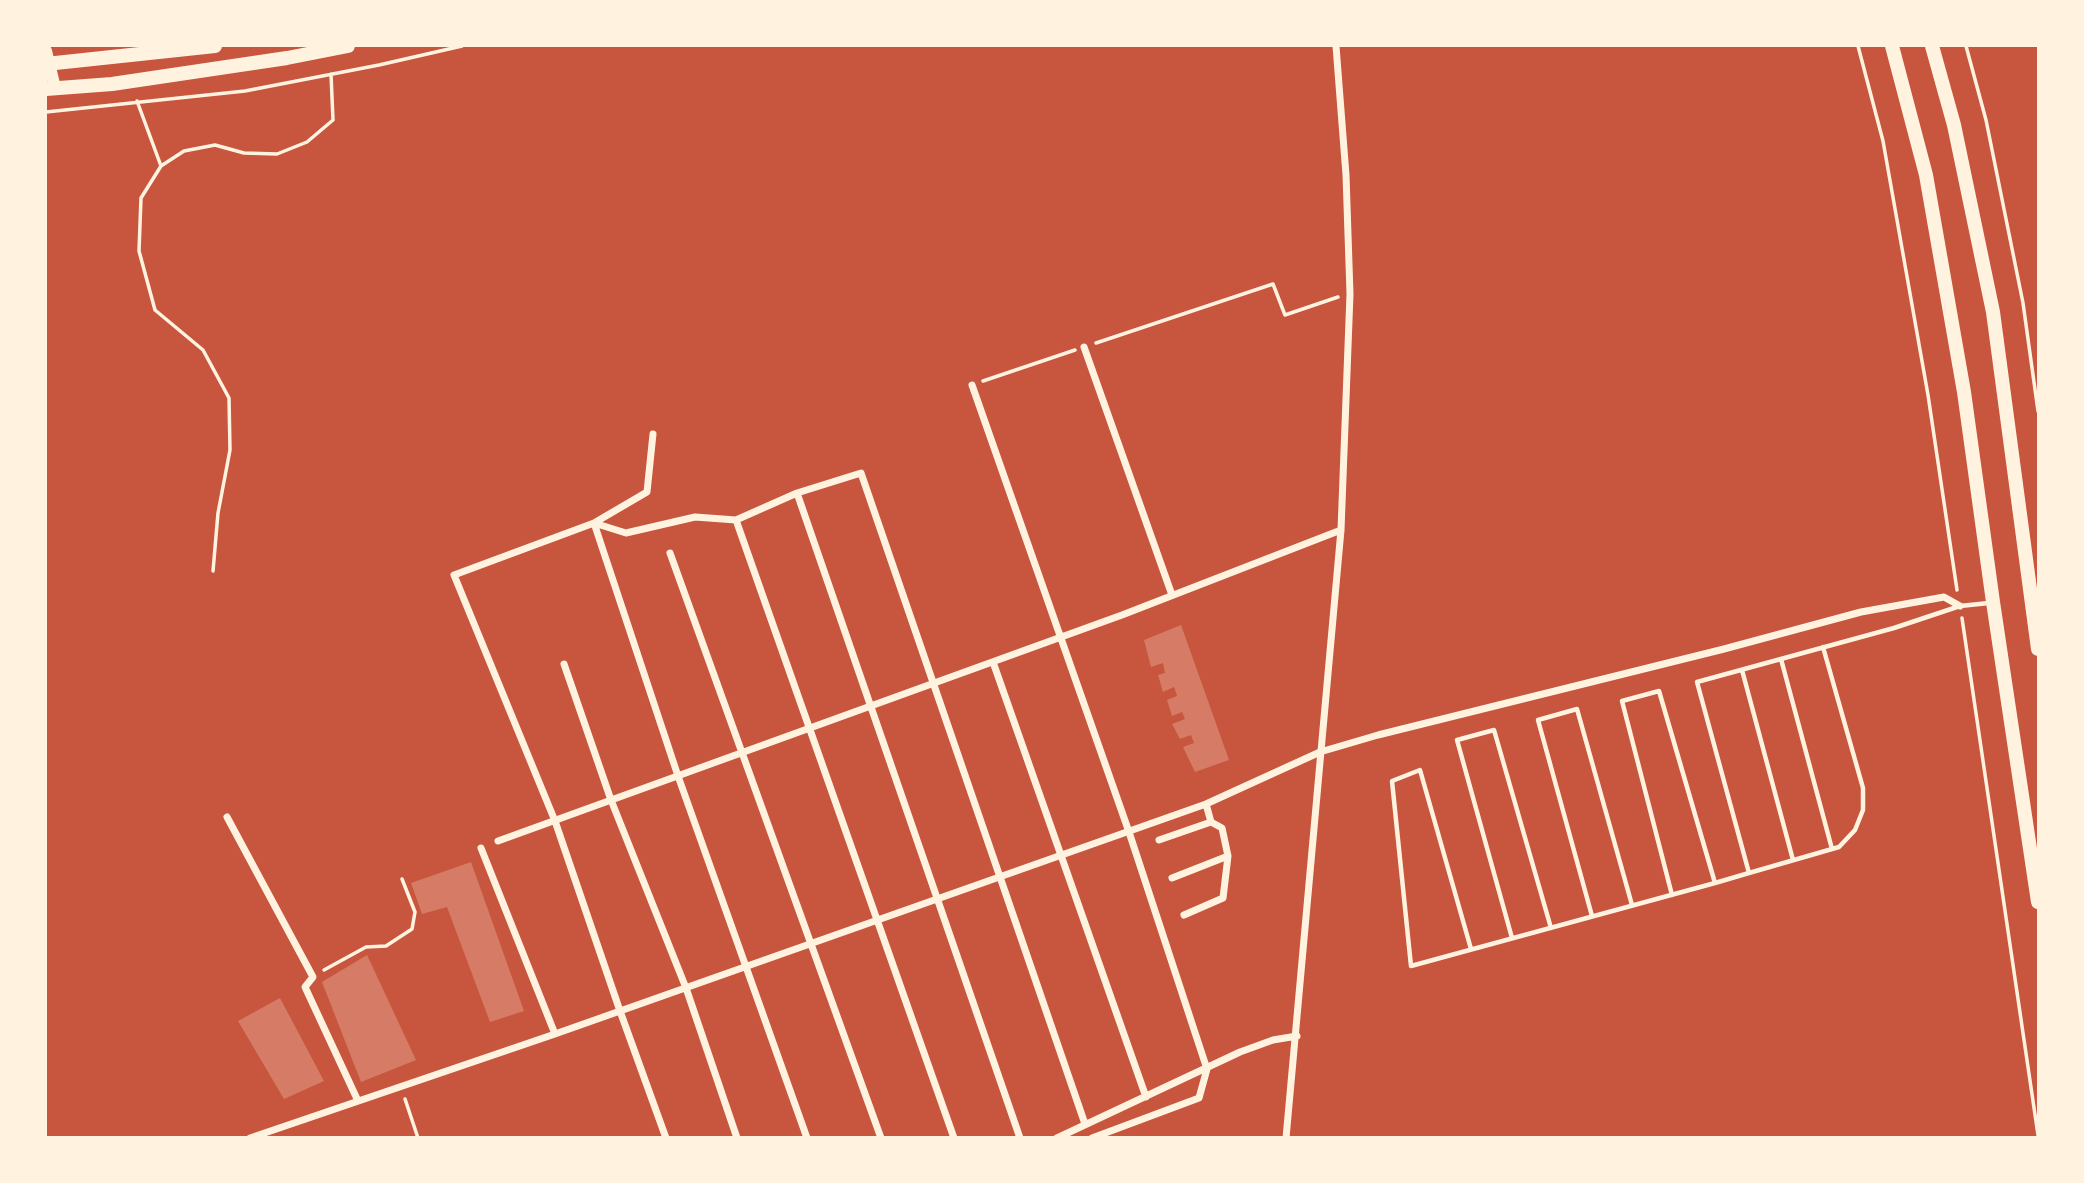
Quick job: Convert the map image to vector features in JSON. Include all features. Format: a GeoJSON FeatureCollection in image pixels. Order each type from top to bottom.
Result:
{"type":"FeatureCollection","features":[{"type":"Feature","properties":{"kind":"main road"},"geometry":{"type":"LineString","coordinates":[[47,60],[215,46]]}},
{"type":"Feature","properties":{"kind":"main road"},"geometry":{"type":"LineString","coordinates":[[50,89],[112,84],[348,46]]}},
{"type":"Feature","properties":{"kind":"main road"},"geometry":{"type":"LineString","coordinates":[[1892,46],[1926,176],[1965,392],[1993,602],[2039,902]]}},
{"type":"Feature","properties":{"kind":"main road"},"geometry":{"type":"LineString","coordinates":[[1932,46],[1954,125],[1993,312],[2039,649]]}},
{"type":"Feature","properties":{"kind":"street"},"geometry":{"type":"LineString","coordinates":[[1286,1138],[1341,530],[1350,293],[1346,175],[1336,46]]}},
{"type":"Feature","properties":{"kind":"street"},"geometry":{"type":"LineString","coordinates":[[47,60],[50,89]]}},
{"type":"Feature","properties":{"kind":"street"},"geometry":{"type":"LineString","coordinates":[[1084,347],[1172,595]]}},
{"type":"Feature","properties":{"kind":"street"},"geometry":{"type":"LineString","coordinates":[[972,384],[1129,832],[1207,1069],[1199,1098],[1092,1138]]}},
{"type":"Feature","properties":{"kind":"street"},"geometry":{"type":"LineString","coordinates":[[653,434],[647,492],[594,523],[454,575],[555,821],[666,1138]]}},
{"type":"Feature","properties":{"kind":"street"},"geometry":{"type":"LineString","coordinates":[[594,523],[626,533],[695,517],[736,520],[797,493],[861,473],[1085,1124]]}},
{"type":"Feature","properties":{"kind":"street"},"geometry":{"type":"LineString","coordinates":[[797,493],[1020,1138]]}},
{"type":"Feature","properties":{"kind":"street"},"geometry":{"type":"LineString","coordinates":[[736,520],[954,1138]]}},
{"type":"Feature","properties":{"kind":"street"},"geometry":{"type":"LineString","coordinates":[[594,523],[678,776],[807,1138]]}},
{"type":"Feature","properties":{"kind":"street"},"geometry":{"type":"LineString","coordinates":[[498,841],[1061,637],[1341,530]]}},
{"type":"Feature","properties":{"kind":"street"},"geometry":{"type":"LineString","coordinates":[[670,553],[881,1138]]}},
{"type":"Feature","properties":{"kind":"street"},"geometry":{"type":"LineString","coordinates":[[250,1138],[1129,832],[1206,804],[1320,752],[1378,734],[1724,649],[1861,612],[1944,597],[1960,606]]}},
{"type":"Feature","properties":{"kind":"street"},"geometry":{"type":"LineString","coordinates":[[993,662],[1146,1097]]}},
{"type":"Feature","properties":{"kind":"street"},"geometry":{"type":"LineString","coordinates":[[564,664],[611,800],[686,988],[737,1138]]}},
{"type":"Feature","properties":{"kind":"street"},"geometry":{"type":"LineString","coordinates":[[1184,915],[1223,898],[1228,856],[1222,828],[1211,822],[1206,804]]}},
{"type":"Feature","properties":{"kind":"street"},"geometry":{"type":"LineString","coordinates":[[227,817],[313,976],[305,987],[358,1101]]}},
{"type":"Feature","properties":{"kind":"street"},"geometry":{"type":"LineString","coordinates":[[1159,840],[1211,822]]}},
{"type":"Feature","properties":{"kind":"street"},"geometry":{"type":"LineString","coordinates":[[481,848],[555,1034]]}},
{"type":"Feature","properties":{"kind":"street"},"geometry":{"type":"LineString","coordinates":[[1172,878],[1228,856]]}},
{"type":"Feature","properties":{"kind":"street"},"geometry":{"type":"LineString","coordinates":[[1057,1138],[1240,1052],[1272,1040],[1297,1036]]}},
{"type":"Feature","properties":{"kind":"lane"},"geometry":{"type":"LineString","coordinates":[[1749,873],[1697,682],[1960,606],[1993,602]]}},
{"type":"Feature","properties":{"kind":"lane"},"geometry":{"type":"LineString","coordinates":[[1471,949],[1420,770],[1392,781],[1411,966],[1839,847],[1855,830],[1863,810],[1863,788],[1824,647]]}},
{"type":"Feature","properties":{"kind":"lane"},"geometry":{"type":"LineString","coordinates":[[1781,659],[1832,849]]}},
{"type":"Feature","properties":{"kind":"lane"},"geometry":{"type":"LineString","coordinates":[[1742,670],[1794,860]]}},
{"type":"Feature","properties":{"kind":"lane"},"geometry":{"type":"LineString","coordinates":[[1672,895],[1622,701],[1659,691],[1716,883]]}},
{"type":"Feature","properties":{"kind":"lane"},"geometry":{"type":"LineString","coordinates":[[1592,916],[1538,720],[1577,709],[1632,905]]}},
{"type":"Feature","properties":{"kind":"lane"},"geometry":{"type":"LineString","coordinates":[[1512,938],[1457,740],[1494,730],[1551,928]]}},
{"type":"Feature","properties":{"kind":"path"},"geometry":{"type":"LineString","coordinates":[[46,112],[245,91],[462,46]]}},
{"type":"Feature","properties":{"kind":"path"},"geometry":{"type":"LineString","coordinates":[[1858,46],[1884,141],[1928,395],[2039,1135]]}},
{"type":"Feature","properties":{"kind":"path"},"geometry":{"type":"LineString","coordinates":[[1966,46],[1986,120],[2023,303],[2039,411]]}},
{"type":"Feature","properties":{"kind":"path"},"geometry":{"type":"LineString","coordinates":[[213,571],[218,513],[230,450],[229,398],[203,350],[155,310],[139,251],[141,198],[161,166],[184,151],[215,145],[244,153],[277,154],[307,142],[333,120],[331,74]]}},
{"type":"Feature","properties":{"kind":"path"},"geometry":{"type":"LineString","coordinates":[[137,101],[161,166]]}},
{"type":"Feature","properties":{"kind":"path"},"geometry":{"type":"LineString","coordinates":[[972,384],[1273,284],[1285,314],[1350,293]]}},
{"type":"Feature","properties":{"kind":"path"},"geometry":{"type":"LineString","coordinates":[[313,976],[366,947],[386,946],[412,929],[415,912],[402,879]]}},
{"type":"Feature","properties":{"kind":"path"},"geometry":{"type":"LineString","coordinates":[[401,1087],[418,1138]]}},
{"type":"Feature","properties":{"kind":"building"},"geometry":{"type":"Polygon","coordinates":[[[1181,625],[1229,760],[1195,772],[1183,747],[1194,743],[1191,735],[1180,739],[1172,724],[1185,719],[1182,712],[1172,716],[1167,700],[1177,696],[1174,687],[1163,692],[1158,675],[1165,673],[1163,663],[1151,667],[1144,640],[1181,625]]]}},
{"type":"Feature","properties":{"kind":"building"},"geometry":{"type":"Polygon","coordinates":[[[471,862],[524,1011],[490,1022],[447,907],[422,914],[411,883],[471,862]]]}},
{"type":"Feature","properties":{"kind":"building"},"geometry":{"type":"Polygon","coordinates":[[[367,955],[416,1060],[361,1082],[322,982],[367,955]]]}},
{"type":"Feature","properties":{"kind":"building"},"geometry":{"type":"Polygon","coordinates":[[[280,998],[324,1081],[284,1099],[238,1021],[280,998]]]}}]}
